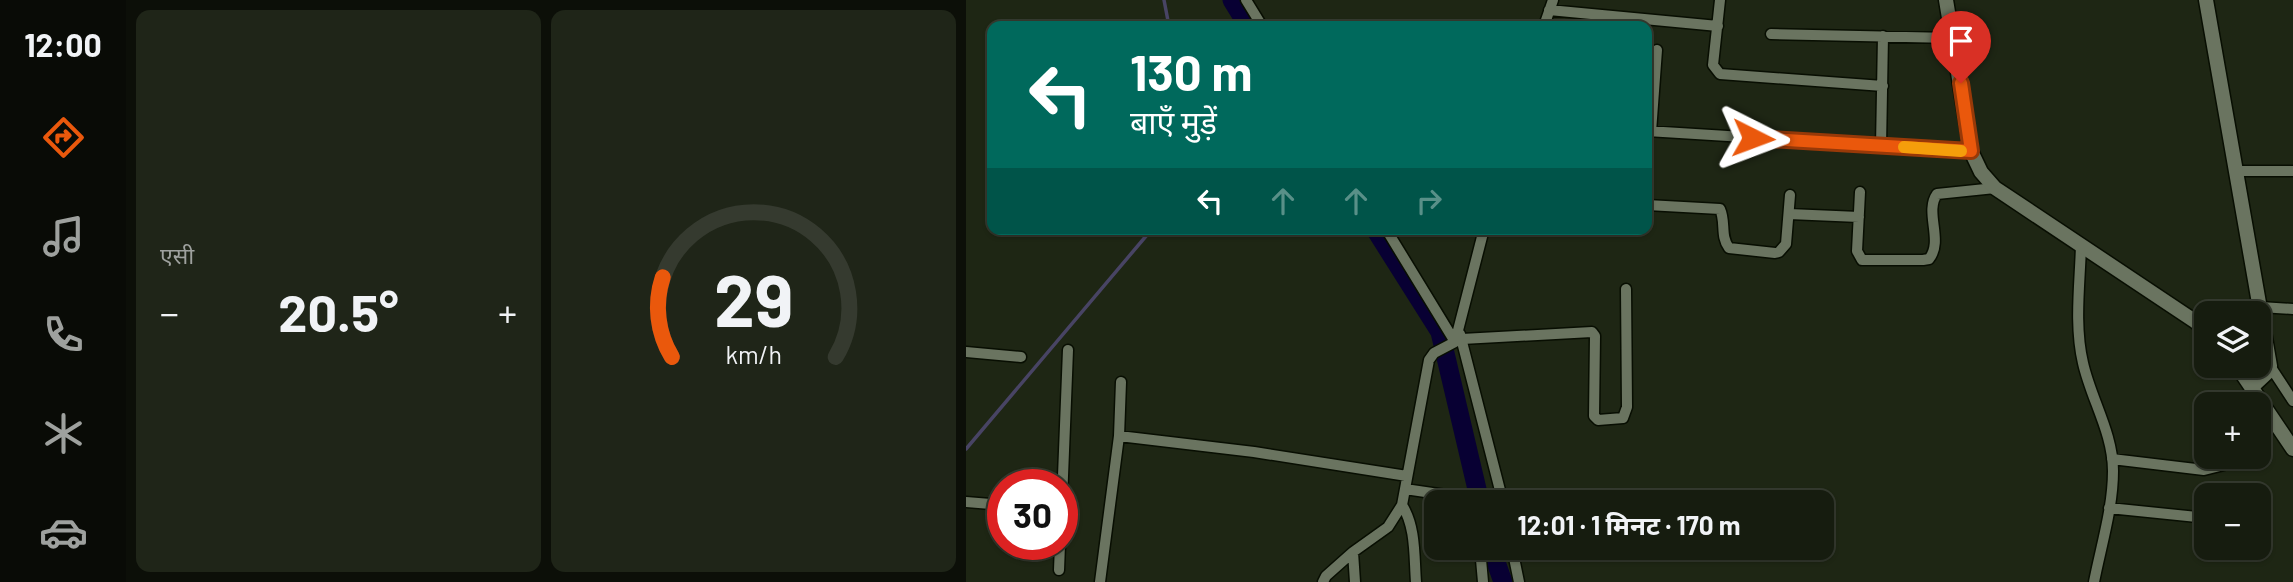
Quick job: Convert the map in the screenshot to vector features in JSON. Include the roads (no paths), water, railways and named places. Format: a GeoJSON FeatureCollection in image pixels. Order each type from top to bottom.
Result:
{"type":"FeatureCollection","features":[{"type":"Feature","properties":{"kind":"main road"},"geometry":{"type":"LineString","coordinates":[[1946,0],[1971,151],[1981,173],[1995,188],[2194,321]]}},
{"type":"Feature","properties":{"kind":"main road"},"geometry":{"type":"LineString","coordinates":[[2206,0],[2259,301]]}},
{"type":"Feature","properties":{"kind":"main road"},"geometry":{"type":"LineString","coordinates":[[2246,378],[2293,449]]}},
{"type":"Feature","properties":{"kind":"main road"},"geometry":{"type":"LineString","coordinates":[[2252,387],[2262,378]]}},
{"type":"Feature","properties":{"kind":"street"},"geometry":{"type":"LineString","coordinates":[[1246,0],[1259,21]]}},
{"type":"Feature","properties":{"kind":"street"},"geometry":{"type":"LineString","coordinates":[[1720,0],[1713,65],[1720,74],[1883,86]]}},
{"type":"Feature","properties":{"kind":"street"},"geometry":{"type":"LineString","coordinates":[[1551,5],[1718,26]]}},
{"type":"Feature","properties":{"kind":"street"},"geometry":{"type":"LineString","coordinates":[[1771,34],[1952,38]]}},
{"type":"Feature","properties":{"kind":"street"},"geometry":{"type":"LineString","coordinates":[[1881,146],[1883,36]]}},
{"type":"Feature","properties":{"kind":"street"},"geometry":{"type":"LineString","coordinates":[[1652,101],[1657,50]]}},
{"type":"Feature","properties":{"kind":"street"},"geometry":{"type":"LineString","coordinates":[[1652,132],[1971,151]]}},
{"type":"Feature","properties":{"kind":"street"},"geometry":{"type":"LineString","coordinates":[[2236,171],[2293,171]]}},
{"type":"Feature","properties":{"kind":"street"},"geometry":{"type":"LineString","coordinates":[[1860,191],[1857,251],[1862,260],[1923,260],[1929,258],[1934,250],[1933,203],[1937,194],[1995,188]]}},
{"type":"Feature","properties":{"kind":"street"},"geometry":{"type":"LineString","coordinates":[[1652,205],[1720,209],[1724,238],[1729,248],[1775,253],[1784,249],[1786,244],[1790,195]]}},
{"type":"Feature","properties":{"kind":"street"},"geometry":{"type":"LineString","coordinates":[[1789,214],[1859,217]]}},
{"type":"Feature","properties":{"kind":"street"},"geometry":{"type":"LineString","coordinates":[[1390,235],[1453,341],[1499,490]]}},
{"type":"Feature","properties":{"kind":"street"},"geometry":{"type":"LineString","coordinates":[[1453,341],[1482,235]]}},
{"type":"Feature","properties":{"kind":"street"},"geometry":{"type":"LineString","coordinates":[[2081,245],[2082,359],[2109,441],[2113,470],[2109,508],[2094,582]]}},
{"type":"Feature","properties":{"kind":"street"},"geometry":{"type":"LineString","coordinates":[[1323,582],[1326,576],[1353,552],[1388,527],[1402,505],[1429,360],[1453,341],[1592,332],[1595,336],[1594,416],[1598,420],[1623,418],[1627,407],[1626,289]]}},
{"type":"Feature","properties":{"kind":"street"},"geometry":{"type":"LineString","coordinates":[[2271,308],[2293,309]]}},
{"type":"Feature","properties":{"kind":"street"},"geometry":{"type":"LineString","coordinates":[[1063,469],[1068,350]]}},
{"type":"Feature","properties":{"kind":"street"},"geometry":{"type":"LineString","coordinates":[[966,352],[1021,357]]}},
{"type":"Feature","properties":{"kind":"street"},"geometry":{"type":"LineString","coordinates":[[2271,368],[2293,401]]}},
{"type":"Feature","properties":{"kind":"street"},"geometry":{"type":"LineString","coordinates":[[1100,582],[1119,436],[1121,382]]}},
{"type":"Feature","properties":{"kind":"street"},"geometry":{"type":"LineString","coordinates":[[1119,436],[1254,452],[1407,476]]}},
{"type":"Feature","properties":{"kind":"street"},"geometry":{"type":"LineString","coordinates":[[2112,459],[2194,469]]}},
{"type":"Feature","properties":{"kind":"street"},"geometry":{"type":"LineString","coordinates":[[1405,489],[1424,492]]}},
{"type":"Feature","properties":{"kind":"street"},"geometry":{"type":"LineString","coordinates":[[966,502],[987,504]]}},
{"type":"Feature","properties":{"kind":"street"},"geometry":{"type":"LineString","coordinates":[[1402,505],[1408,514],[1413,537],[1416,582]]}},
{"type":"Feature","properties":{"kind":"street"},"geometry":{"type":"LineString","coordinates":[[2109,508],[2194,517]]}},
{"type":"Feature","properties":{"kind":"street"},"geometry":{"type":"LineString","coordinates":[[1353,552],[1355,582]]}},
{"type":"Feature","properties":{"kind":"street"},"geometry":{"type":"LineString","coordinates":[[1059,560],[1059,570]]}},
{"type":"Feature","properties":{"kind":"street"},"geometry":{"type":"LineString","coordinates":[[1481,560],[1483,582]]}},
{"type":"Feature","properties":{"kind":"street"},"geometry":{"type":"LineString","coordinates":[[1514,560],[1519,582]]}},
{"type":"Feature","properties":{"kind":"waterway"},"geometry":{"type":"LineString","coordinates":[[1164,0],[1168,21]]}},
{"type":"Feature","properties":{"kind":"waterway"},"geometry":{"type":"LineString","coordinates":[[1232,0],[1245,21]]}},
{"type":"Feature","properties":{"kind":"waterway"},"geometry":{"type":"LineString","coordinates":[[966,449],[1147,235]]}},
{"type":"Feature","properties":{"kind":"waterway"},"geometry":{"type":"LineString","coordinates":[[1379,235],[1440,332],[1477,490]]}},
{"type":"Feature","properties":{"kind":"waterway"},"geometry":{"type":"LineString","coordinates":[[1495,560],[1503,582]]}}]}
